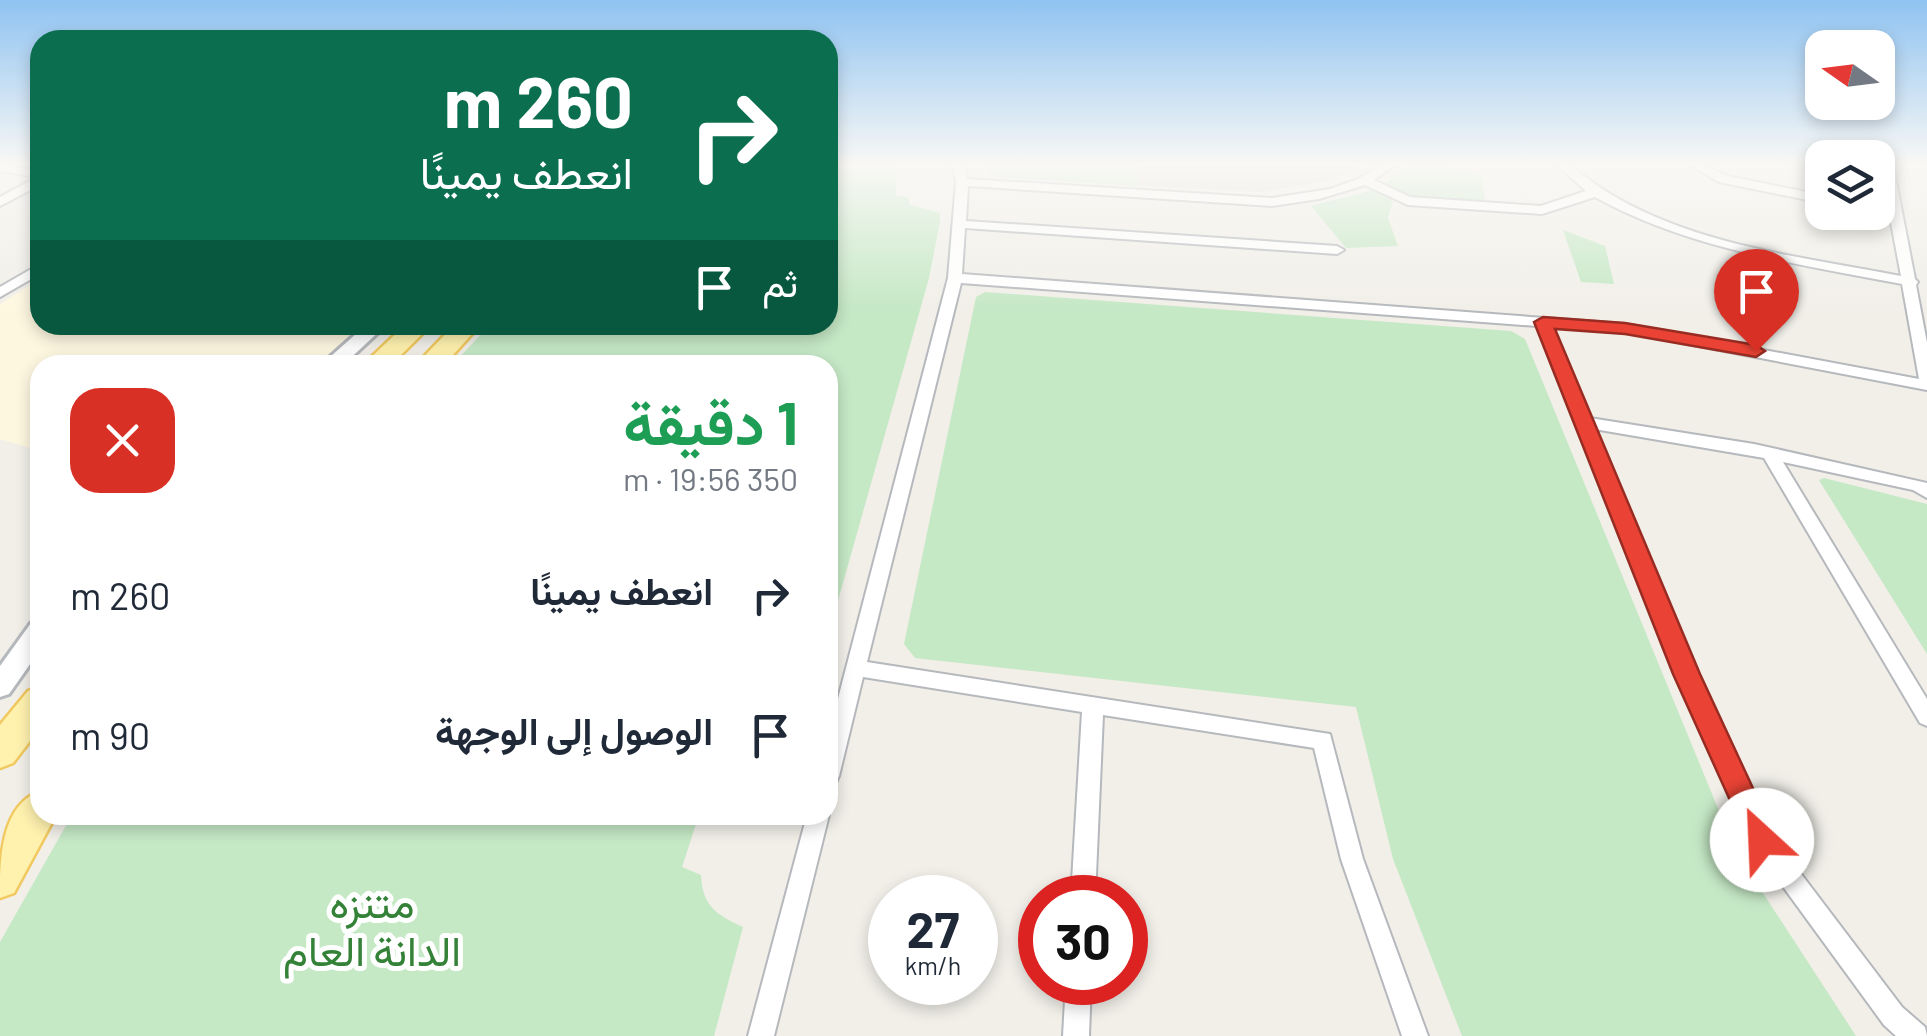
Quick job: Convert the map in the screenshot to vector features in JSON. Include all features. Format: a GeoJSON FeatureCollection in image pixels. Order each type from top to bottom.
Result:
{"type":"FeatureCollection","features":[{"type":"Feature","properties":{"kind":"main road"},"geometry":{"type":"LineString","coordinates":[[387,355],[408,335]]}},
{"type":"Feature","properties":{"kind":"main road"},"geometry":{"type":"LineString","coordinates":[[438,355],[458,335]]}},
{"type":"Feature","properties":{"kind":"main road"},"geometry":{"type":"LineString","coordinates":[[0,752],[30,714]]}},
{"type":"Feature","properties":{"kind":"main road"},"geometry":{"type":"LineString","coordinates":[[0,879],[30,825]]}},
{"type":"Feature","properties":{"kind":"street"},"geometry":{"type":"LineString","coordinates":[[838,736],[955,278],[959,213]]}},
{"type":"Feature","properties":{"kind":"street"},"geometry":{"type":"LineString","coordinates":[[1642,213],[1681,232],[1910,282]]}},
{"type":"Feature","properties":{"kind":"street"},"geometry":{"type":"LineString","coordinates":[[955,278],[1625,328],[1927,384],[1895,214]]}},
{"type":"Feature","properties":{"kind":"street"},"geometry":{"type":"LineString","coordinates":[[959,224],[1337,250]]}},
{"type":"Feature","properties":{"kind":"street"},"geometry":{"type":"LineString","coordinates":[[0,293],[30,274]]}},
{"type":"Feature","properties":{"kind":"street"},"geometry":{"type":"LineString","coordinates":[[1543,322],[1686,674],[1762,840],[1893,1016],[1916,1036]]}},
{"type":"Feature","properties":{"kind":"street"},"geometry":{"type":"LineString","coordinates":[[342,355],[366,335]]}},
{"type":"Feature","properties":{"kind":"street"},"geometry":{"type":"LineString","coordinates":[[1584,422],[1770,454],[1918,485],[1927,492]]}},
{"type":"Feature","properties":{"kind":"street"},"geometry":{"type":"LineString","coordinates":[[1770,454],[1927,717]]}},
{"type":"Feature","properties":{"kind":"street"},"geometry":{"type":"LineString","coordinates":[[0,686],[30,644]]}},
{"type":"Feature","properties":{"kind":"street"},"geometry":{"type":"LineString","coordinates":[[855,668],[1323,740],[1352,860],[1415,1036]]}},
{"type":"Feature","properties":{"kind":"street"},"geometry":{"type":"LineString","coordinates":[[1905,679],[1927,682]]}},
{"type":"Feature","properties":{"kind":"street"},"geometry":{"type":"LineString","coordinates":[[1084,875],[1093,704]]}},
{"type":"Feature","properties":{"kind":"street"},"geometry":{"type":"LineString","coordinates":[[761,1036],[815,825]]}},
{"type":"Feature","properties":{"kind":"street"},"geometry":{"type":"LineString","coordinates":[[1076,1036],[1077,1005]]}},
{"type":"Feature","properties":{"kind":"shaded area"},"geometry":{"type":"Polygon","coordinates":[[[30,285],[30,335],[360,335],[335,355],[30,355],[30,448],[0,439],[0,304],[30,285]]]}},
{"type":"Feature","properties":{"kind":"green space"},"geometry":{"type":"Polygon","coordinates":[[[838,213],[940,213],[929,278],[838,601],[838,355],[462,355],[480,335],[838,335],[838,213]]]}},
{"type":"Feature","properties":{"kind":"green space"},"geometry":{"type":"Polygon","coordinates":[[[1317,213],[1389,213],[1398,246],[1346,248],[1317,213]]]}},
{"type":"Feature","properties":{"kind":"green space"},"geometry":{"type":"Polygon","coordinates":[[[1563,230],[1605,246],[1614,284],[1581,282],[1563,230]]]}},
{"type":"Feature","properties":{"kind":"green space"},"geometry":{"type":"Polygon","coordinates":[[[985,292],[1511,331],[1525,339],[1719,811],[1748,870],[1856,1036],[1462,1036],[1393,859],[1356,707],[915,658],[904,644],[976,297],[985,292]]]}},
{"type":"Feature","properties":{"kind":"green space"},"geometry":{"type":"Polygon","coordinates":[[[1824,478],[1927,504],[1927,654],[1819,480],[1824,478]]]}},
{"type":"Feature","properties":{"kind":"green space","name":"متنزه الدانة العام"},"geometry":{"type":"Polygon","coordinates":[[[66,825],[696,825],[682,867],[701,875],[708,902],[743,927],[714,1036],[0,1036],[0,942],[66,825]]]}},
{"type":"Feature","properties":{"kind":"route"},"geometry":{"type":"LineString","coordinates":[[1756,351],[1625,328],[1543,322],[1686,674],[1762,840]]}}]}
